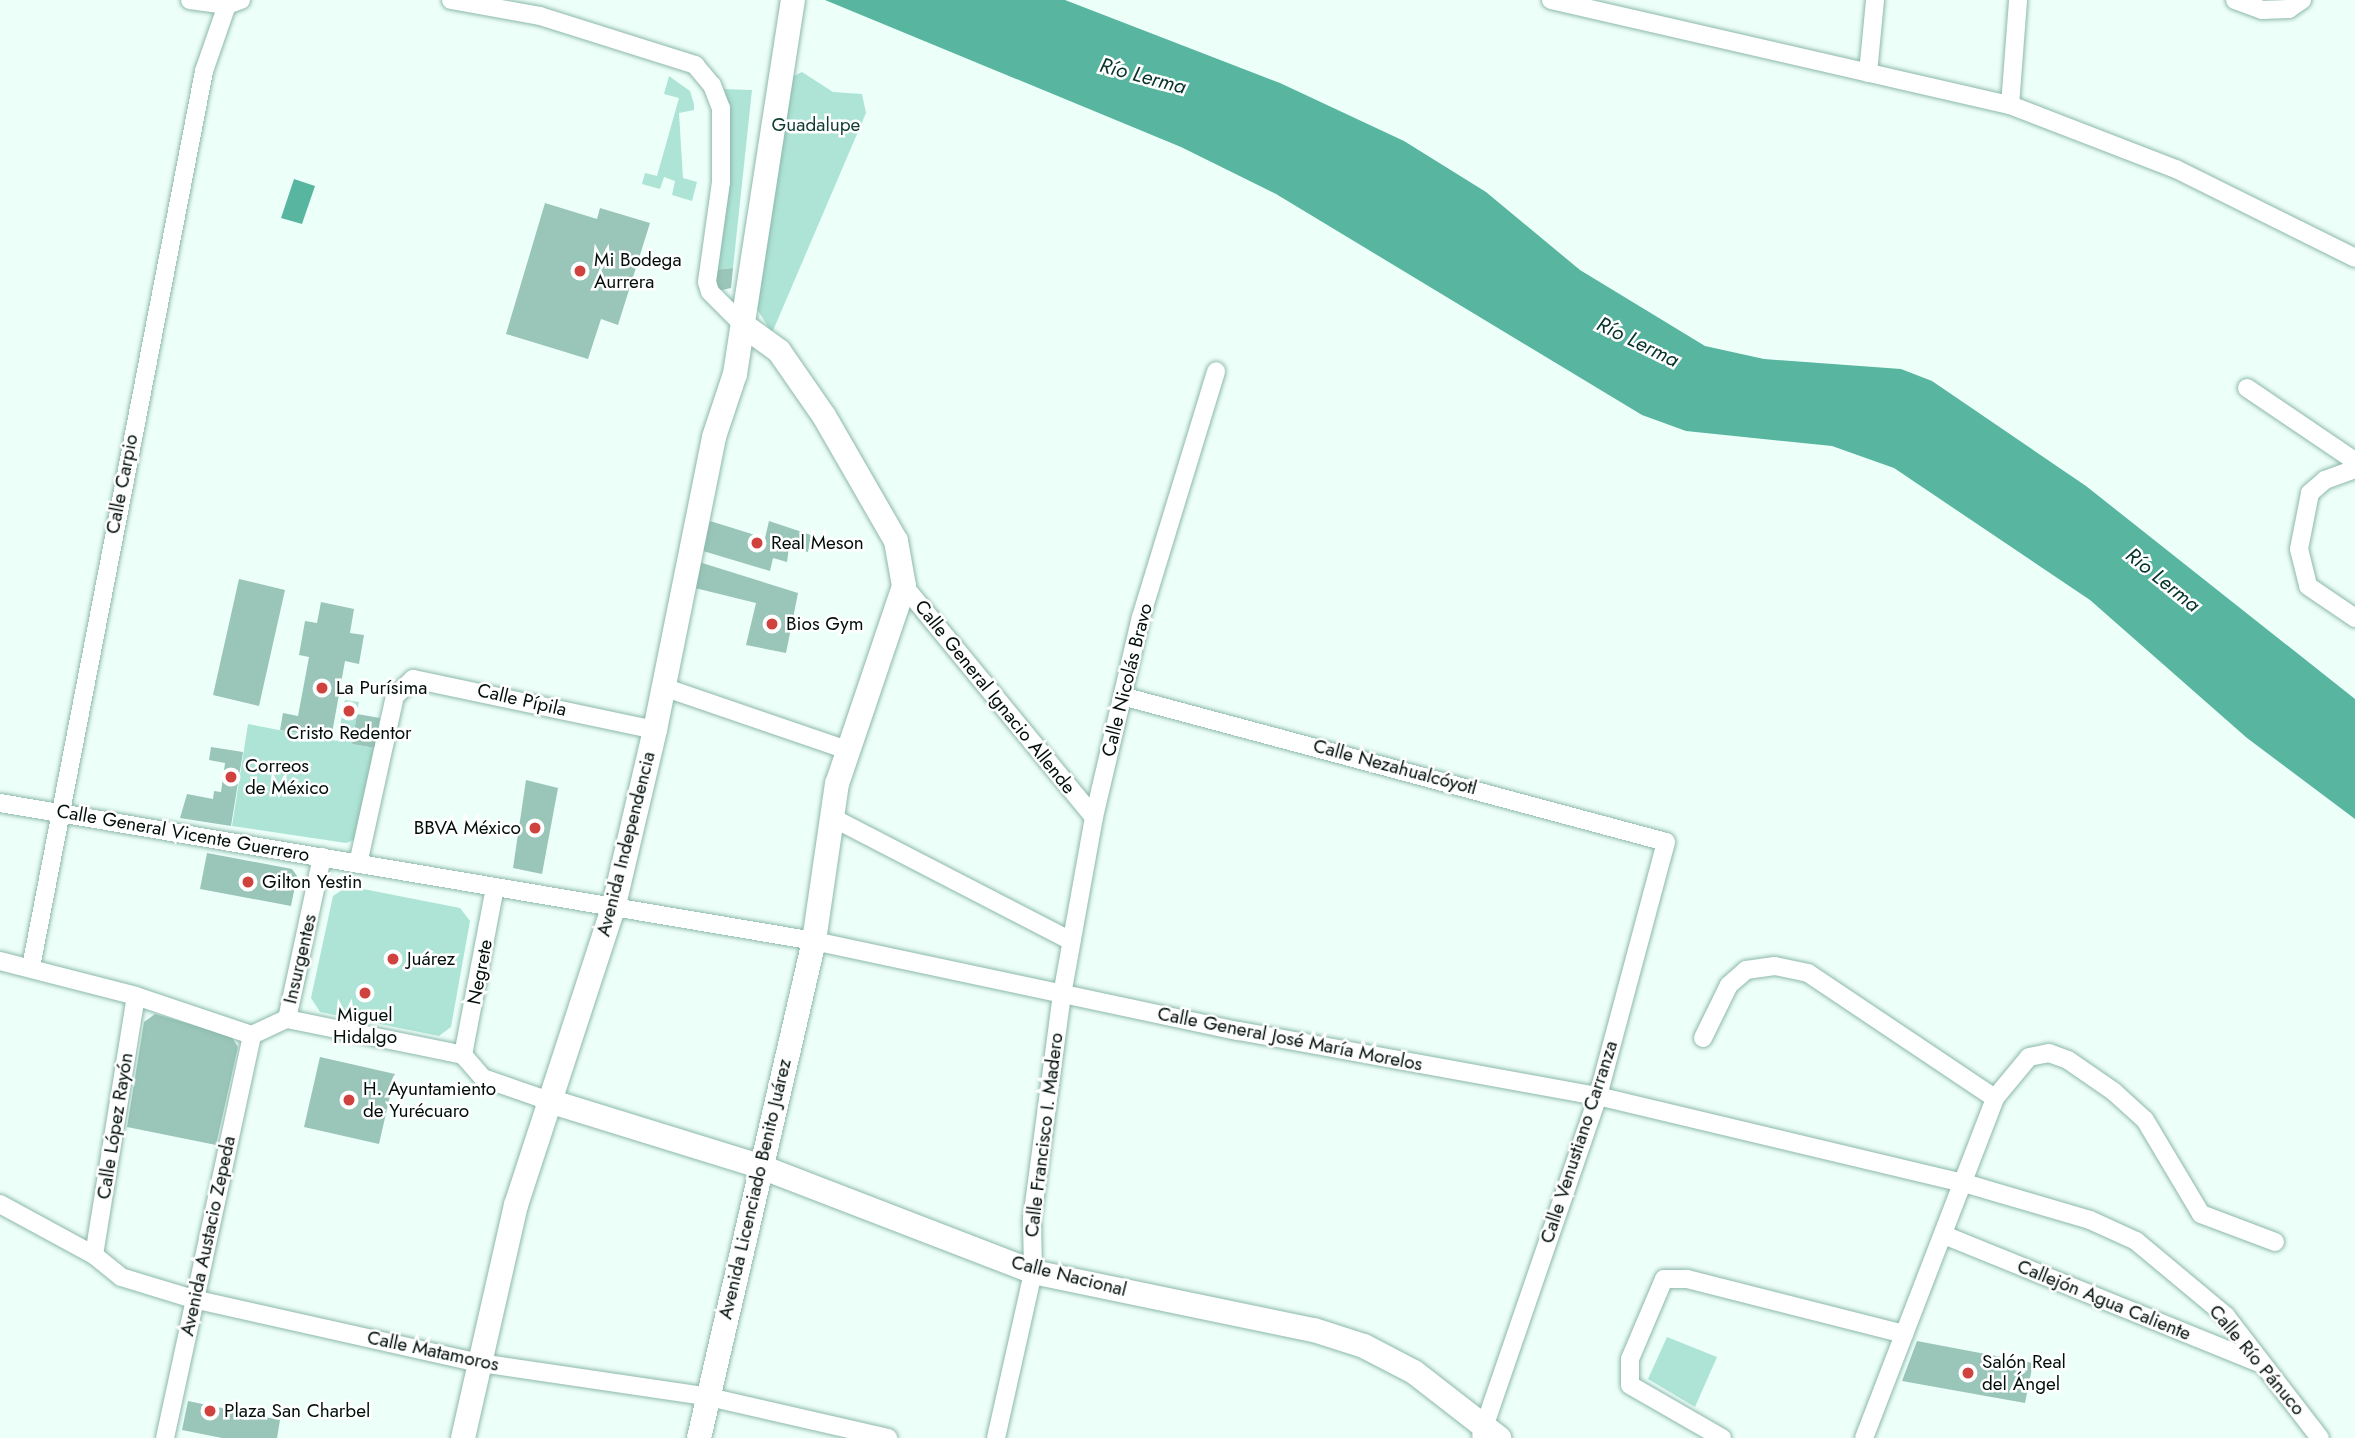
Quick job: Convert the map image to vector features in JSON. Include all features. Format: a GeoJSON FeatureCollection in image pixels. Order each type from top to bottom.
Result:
{"type":"FeatureCollection","features":[{"type":"Feature","properties":{"kind":"street"},"geometry":{"type":"LineString","coordinates":[[190,0],[234,3]]}},
{"type":"Feature","properties":{"kind":"street"},"geometry":{"type":"LineString","coordinates":[[451,0],[540,16],[695,65],[712,85],[721,108],[721,182],[707,282],[710,292],[743,326]]}},
{"type":"Feature","properties":{"kind":"street"},"geometry":{"type":"LineString","coordinates":[[743,326],[785,78],[793,0]]}},
{"type":"Feature","properties":{"kind":"street"},"geometry":{"type":"LineString","coordinates":[[1550,0],[1571,2],[2010,106],[2176,169],[2355,258]]}},
{"type":"Feature","properties":{"kind":"street"},"geometry":{"type":"LineString","coordinates":[[1868,72],[1875,0]]}},
{"type":"Feature","properties":{"kind":"street"},"geometry":{"type":"LineString","coordinates":[[2010,106],[2018,0]]}},
{"type":"Feature","properties":{"kind":"street"},"geometry":{"type":"LineString","coordinates":[[2235,0],[2262,10],[2289,9],[2302,0]]}},
{"type":"Feature","properties":{"kind":"street","name":"Calle Carpio"},"geometry":{"type":"LineString","coordinates":[[31,967],[57,811],[204,71],[234,3]]}},
{"type":"Feature","properties":{"kind":"street","name":"Calle General Ignacio Allende"},"geometry":{"type":"LineString","coordinates":[[743,326],[779,351],[824,416],[897,541],[904,586],[1094,817]]}},
{"type":"Feature","properties":{"kind":"street","name":"Avenida Independencia"},"geometry":{"type":"LineString","coordinates":[[463,1438],[546,1101],[613,909],[655,730],[698,508],[743,326]]}},
{"type":"Feature","properties":{"kind":"street","name":"Calle Nicolás Bravo"},"geometry":{"type":"LineString","coordinates":[[1062,995],[1094,817],[1122,696],[1216,371]]}},
{"type":"Feature","properties":{"kind":"street"},"geometry":{"type":"LineString","coordinates":[[2247,388],[2355,461]]}},
{"type":"Feature","properties":{"kind":"street"},"geometry":{"type":"LineString","coordinates":[[2355,469],[2325,480],[2310,493],[2298,549],[2308,586],[2355,618]]}},
{"type":"Feature","properties":{"kind":"street","name":"Avenida Licenciado Benito Juárez"},"geometry":{"type":"LineString","coordinates":[[699,1438],[759,1166],[814,941],[831,817],[846,750],[904,586]]}},
{"type":"Feature","properties":{"kind":"street","name":"Calle Pípila"},"geometry":{"type":"LineString","coordinates":[[358,864],[395,696],[412,679],[428,679],[655,730]]}},
{"type":"Feature","properties":{"kind":"street"},"geometry":{"type":"LineString","coordinates":[[663,687],[846,750]]}},
{"type":"Feature","properties":{"kind":"street","name":"Calle Nezahualcóyotl"},"geometry":{"type":"LineString","coordinates":[[1122,696],[1666,842]]}},
{"type":"Feature","properties":{"kind":"street","name":"Calle General Vicente Guerrero"},"geometry":{"type":"LineString","coordinates":[[0,803],[613,909]]}},
{"type":"Feature","properties":{"kind":"street"},"geometry":{"type":"LineString","coordinates":[[831,817],[1071,941]]}},
{"type":"Feature","properties":{"kind":"street","name":"Calle Venustiano Carranza"},"geometry":{"type":"LineString","coordinates":[[1487,1434],[1598,1096],[1666,842]]}},
{"type":"Feature","properties":{"kind":"street","name":"Insurgentes"},"geometry":{"type":"LineString","coordinates":[[287,1019],[323,857]]}},
{"type":"Feature","properties":{"kind":"street","name":"Negrete"},"geometry":{"type":"LineString","coordinates":[[463,1055],[495,888]]}},
{"type":"Feature","properties":{"kind":"street","name":"Calle General José María Morelos"},"geometry":{"type":"LineString","coordinates":[[613,909],[814,941],[1062,995],[1598,1096],[1964,1183]]}},
{"type":"Feature","properties":{"kind":"street"},"geometry":{"type":"LineString","coordinates":[[0,961],[136,996],[252,1035],[287,1019],[463,1055],[483,1078],[546,1101]]}},
{"type":"Feature","properties":{"kind":"street"},"geometry":{"type":"LineString","coordinates":[[1703,1038],[1729,985],[1746,970],[1775,966],[1808,973],[1995,1098]]}},
{"type":"Feature","properties":{"kind":"street","name":"Calle Francisco I. Madero"},"geometry":{"type":"LineString","coordinates":[[996,1438],[1033,1272],[1032,1219],[1062,995]]}},
{"type":"Feature","properties":{"kind":"street","name":"Calle López Rayón"},"geometry":{"type":"LineString","coordinates":[[94,1255],[136,996]]}},
{"type":"Feature","properties":{"kind":"street","name":"Avenida Austacio Zepeda"},"geometry":{"type":"LineString","coordinates":[[165,1438],[252,1035]]}},
{"type":"Feature","properties":{"kind":"street"},"geometry":{"type":"LineString","coordinates":[[1864,1438],[1995,1098],[2029,1057],[2049,1053],[2068,1060],[2135,1108],[2201,1214],[2275,1242]]}},
{"type":"Feature","properties":{"kind":"street","name":"Calle Nacional"},"geometry":{"type":"LineString","coordinates":[[546,1101],[759,1166],[1033,1272],[1314,1330],[1364,1346],[1415,1372],[1487,1434]]}},
{"type":"Feature","properties":{"kind":"street","name":"Calle Río Pánuco"},"geometry":{"type":"LineString","coordinates":[[1964,1183],[2090,1220],[2136,1241],[2225,1316],[2320,1438]]}},
{"type":"Feature","properties":{"kind":"street","name":"Calle Matamoros"},"geometry":{"type":"LineString","coordinates":[[0,1204],[94,1255],[121,1277],[193,1299],[480,1363],[709,1396],[887,1438]]}},
{"type":"Feature","properties":{"kind":"street","name":"Callejón Agua Caliente"},"geometry":{"type":"LineString","coordinates":[[1944,1236],[2264,1365]]}},
{"type":"Feature","properties":{"kind":"street"},"geometry":{"type":"LineString","coordinates":[[1722,1438],[1630,1385],[1630,1359],[1664,1279],[1687,1279],[1904,1334]]}},
{"type":"Feature","properties":{"kind":"green space","name":"Guadalupe"},"geometry":{"type":"Polygon","coordinates":[[[802,72],[833,92],[862,94],[866,113],[772,333],[757,309],[784,81],[802,72]]]}},
{"type":"Feature","properties":{"kind":"green space"},"geometry":{"type":"Polygon","coordinates":[[[669,76],[690,91],[694,104],[694,110],[679,113],[683,178],[697,182],[692,201],[672,195],[675,181],[664,177],[660,189],[642,184],[645,173],[657,176],[679,98],[664,94],[669,76]]]}},
{"type":"Feature","properties":{"kind":"green space"},"geometry":{"type":"Polygon","coordinates":[[[722,89],[752,90],[733,268],[714,270],[722,89]]]}},
{"type":"Feature","properties":{"kind":"green space"},"geometry":{"type":"Polygon","coordinates":[[[345,700],[359,702],[352,744],[375,748],[356,839],[346,843],[232,826],[248,724],[337,741],[344,731],[340,726],[345,700]]]}},
{"type":"Feature","properties":{"kind":"green space"},"geometry":{"type":"Polygon","coordinates":[[[348,886],[460,908],[470,921],[451,1027],[439,1036],[320,1012],[311,998],[333,896],[348,886]]]}},
{"type":"Feature","properties":{"kind":"green space"},"geometry":{"type":"Polygon","coordinates":[[[1667,1337],[1717,1357],[1695,1407],[1648,1379],[1667,1337]]]}},
{"type":"Feature","properties":{"kind":"water","name":"Río Lerma"},"geometry":{"type":"Polygon","coordinates":[[[825,0],[1065,0],[1280,83],[1404,141],[1486,192],[1580,270],[1705,346],[1764,359],[1901,369],[1932,381],[2086,486],[2355,699],[2355,819],[2247,738],[2090,600],[1894,468],[1832,446],[1686,431],[1642,415],[1276,194],[1181,147],[825,0]]]}},
{"type":"Feature","properties":{"kind":"water"},"geometry":{"type":"Polygon","coordinates":[[[294,179],[315,186],[302,224],[281,218],[294,179]]]}},
{"type":"Feature","properties":{"kind":"building","name":"Mi Bodega Aurrera"},"geometry":{"type":"Polygon","coordinates":[[[545,203],[597,219],[600,208],[650,223],[618,325],[601,319],[588,359],[506,334],[545,203]]]}},
{"type":"Feature","properties":{"kind":"building"},"geometry":{"type":"Polygon","coordinates":[[[733,268],[731,288],[713,292],[714,270],[733,268]]]}},
{"type":"Feature","properties":{"kind":"building","name":"Real Meson"},"geometry":{"type":"Polygon","coordinates":[[[710,521],[765,538],[769,521],[811,535],[808,552],[789,547],[787,562],[773,558],[770,571],[703,551],[710,521]]]}},
{"type":"Feature","properties":{"kind":"building","name":"Bios Gym"},"geometry":{"type":"Polygon","coordinates":[[[699,562],[798,593],[786,653],[746,645],[756,603],[695,588],[699,562]]]}},
{"type":"Feature","properties":{"kind":"building"},"geometry":{"type":"Polygon","coordinates":[[[239,579],[285,590],[259,706],[213,695],[239,579]]]}},
{"type":"Feature","properties":{"kind":"building","name":"La Purísima"},"geometry":{"type":"Polygon","coordinates":[[[321,602],[354,609],[350,633],[364,635],[359,664],[345,661],[331,739],[280,730],[283,713],[298,716],[309,657],[299,655],[305,621],[317,623],[321,602]]]}},
{"type":"Feature","properties":{"kind":"building"},"geometry":{"type":"Polygon","coordinates":[[[357,714],[380,718],[375,748],[352,744],[357,714]]]}},
{"type":"Feature","properties":{"kind":"building","name":"Correos de México"},"geometry":{"type":"Polygon","coordinates":[[[211,747],[243,752],[231,826],[180,818],[187,794],[213,799],[214,791],[221,792],[225,763],[209,760],[211,747]]]}},
{"type":"Feature","properties":{"kind":"building","name":"BBVA México"},"geometry":{"type":"Polygon","coordinates":[[[526,780],[558,788],[542,874],[513,868],[526,780]]]}},
{"type":"Feature","properties":{"kind":"building","name":"Gilton Yestin"},"geometry":{"type":"Polygon","coordinates":[[[207,853],[292,869],[297,876],[291,906],[200,889],[207,853]]]}},
{"type":"Feature","properties":{"kind":"building","name":"Juárez"},"geometry":{"type":"Polygon","coordinates":[[[390,952],[396,952],[401,960],[399,966],[390,968],[385,963],[385,957],[390,952]]]}},
{"type":"Feature","properties":{"kind":"building"},"geometry":{"type":"Polygon","coordinates":[[[155,1014],[231,1036],[238,1047],[216,1145],[127,1127],[144,1022],[155,1014]]]}},
{"type":"Feature","properties":{"kind":"building","name":"H. Ayuntamiento de Yurécuaro"},"geometry":{"type":"Polygon","coordinates":[[[320,1057],[395,1074],[379,1144],[304,1127],[320,1057]]]}},
{"type":"Feature","properties":{"kind":"building","name":"Salón Real del Ángel"},"geometry":{"type":"Polygon","coordinates":[[[1917,1341],[2033,1363],[2025,1403],[1902,1381],[1917,1341]]]}},
{"type":"Feature","properties":{"kind":"building","name":"Plaza San Charbel"},"geometry":{"type":"Polygon","coordinates":[[[188,1401],[280,1420],[277,1438],[222,1438],[182,1430],[188,1401]]]}},
{"type":"Feature","properties":{"kind":"place","name":"Mi Bodega Aurrera"},"geometry":{"type":"Point","coordinates":[580,271]}},
{"type":"Feature","properties":{"kind":"place","name":"Real Meson"},"geometry":{"type":"Point","coordinates":[757,543]}},
{"type":"Feature","properties":{"kind":"place","name":"Bios Gym"},"geometry":{"type":"Point","coordinates":[772,624]}},
{"type":"Feature","properties":{"kind":"place","name":"La Purísima"},"geometry":{"type":"Point","coordinates":[322,688]}},
{"type":"Feature","properties":{"kind":"place","name":"Cristo Redentor"},"geometry":{"type":"Point","coordinates":[349,711]}},
{"type":"Feature","properties":{"kind":"place","name":"Correos de México"},"geometry":{"type":"Point","coordinates":[231,777]}},
{"type":"Feature","properties":{"kind":"place","name":"BBVA México"},"geometry":{"type":"Point","coordinates":[535,828]}},
{"type":"Feature","properties":{"kind":"place","name":"Gilton Yestin"},"geometry":{"type":"Point","coordinates":[248,882]}},
{"type":"Feature","properties":{"kind":"place","name":"Juárez"},"geometry":{"type":"Point","coordinates":[393,959]}},
{"type":"Feature","properties":{"kind":"place","name":"Miguel Hidalgo"},"geometry":{"type":"Point","coordinates":[365,993]}},
{"type":"Feature","properties":{"kind":"place","name":"H. Ayuntamiento de Yurécuaro"},"geometry":{"type":"Point","coordinates":[349,1100]}},
{"type":"Feature","properties":{"kind":"place","name":"Salón Real del Ángel"},"geometry":{"type":"Point","coordinates":[1968,1373]}},
{"type":"Feature","properties":{"kind":"place","name":"Plaza San Charbel"},"geometry":{"type":"Point","coordinates":[210,1411]}}]}
